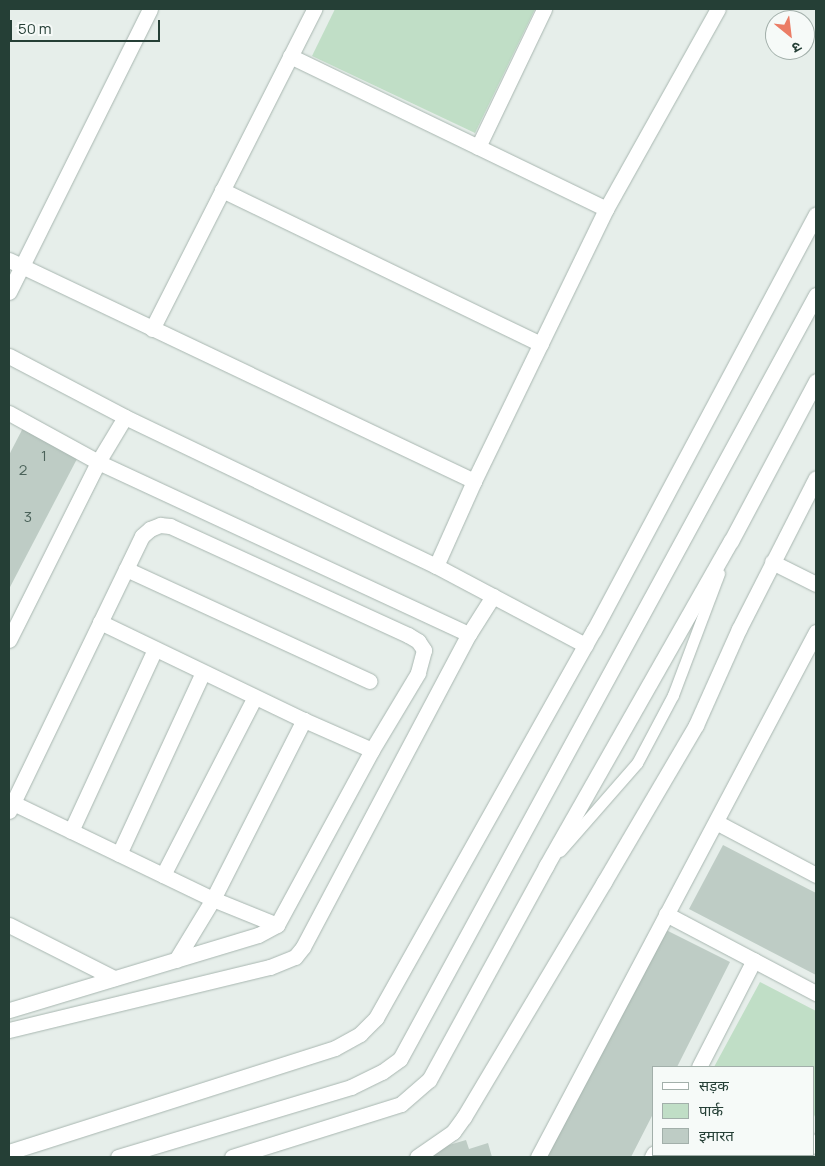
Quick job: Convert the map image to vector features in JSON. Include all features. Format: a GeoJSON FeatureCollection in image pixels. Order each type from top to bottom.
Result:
{"type":"FeatureCollection","features":[{"type":"Feature","properties":{"kind":"street"},"geometry":{"type":"LineString","coordinates":[[9,292],[15,263],[150,9]]}},
{"type":"Feature","properties":{"kind":"street"},"geometry":{"type":"LineString","coordinates":[[152,329],[314,9]]}},
{"type":"Feature","properties":{"kind":"street"},"geometry":{"type":"LineString","coordinates":[[478,146],[544,9]]}},
{"type":"Feature","properties":{"kind":"street"},"geometry":{"type":"LineString","coordinates":[[436,566],[474,481],[606,209],[718,9]]}},
{"type":"Feature","properties":{"kind":"street"},"geometry":{"type":"LineString","coordinates":[[290,56],[606,209]]}},
{"type":"Feature","properties":{"kind":"street"},"geometry":{"type":"LineString","coordinates":[[222,190],[541,344]]}},
{"type":"Feature","properties":{"kind":"street"},"geometry":{"type":"LineString","coordinates":[[9,1152],[335,1048],[360,1034],[376,1018],[585,645],[816,215]]}},
{"type":"Feature","properties":{"kind":"street"},"geometry":{"type":"LineString","coordinates":[[15,263],[474,481]]}},
{"type":"Feature","properties":{"kind":"street"},"geometry":{"type":"LineString","coordinates":[[118,1157],[351,1087],[382,1072],[400,1059],[816,295]]}},
{"type":"Feature","properties":{"kind":"street"},"geometry":{"type":"LineString","coordinates":[[9,356],[125,417],[436,566],[585,645]]}},
{"type":"Feature","properties":{"kind":"street"},"geometry":{"type":"LineString","coordinates":[[232,1157],[401,1104],[429,1080],[546,866],[730,541],[816,381]]}},
{"type":"Feature","properties":{"kind":"street"},"geometry":{"type":"LineString","coordinates":[[9,413],[98,462],[469,634]]}},
{"type":"Feature","properties":{"kind":"street"},"geometry":{"type":"LineString","coordinates":[[9,640],[98,462],[125,417]]}},
{"type":"Feature","properties":{"kind":"street"},"geometry":{"type":"LineString","coordinates":[[417,1157],[453,1132],[487,1082],[696,725],[772,562],[816,478]]}},
{"type":"Feature","properties":{"kind":"street"},"geometry":{"type":"LineString","coordinates":[[9,1010],[258,935],[277,926],[372,750],[418,673],[424,650],[418,641],[170,526],[160,525],[150,529],[142,536],[10,805],[71,831],[213,899],[277,926]]}},
{"type":"Feature","properties":{"kind":"street"},"geometry":{"type":"LineString","coordinates":[[772,562],[816,584]]}},
{"type":"Feature","properties":{"kind":"street"},"geometry":{"type":"LineString","coordinates":[[126,569],[369,681]]}},
{"type":"Feature","properties":{"kind":"street"},"geometry":{"type":"LineString","coordinates":[[9,1030],[270,967],[295,957],[303,947],[469,634],[493,596]]}},
{"type":"Feature","properties":{"kind":"street"},"geometry":{"type":"LineString","coordinates":[[100,622],[304,720],[372,750]]}},
{"type":"Feature","properties":{"kind":"street"},"geometry":{"type":"LineString","coordinates":[[538,1157],[816,632]]}},
{"type":"Feature","properties":{"kind":"street"},"geometry":{"type":"LineString","coordinates":[[71,831],[155,649]]}},
{"type":"Feature","properties":{"kind":"street"},"geometry":{"type":"LineString","coordinates":[[119,854],[203,672]]}},
{"type":"Feature","properties":{"kind":"street"},"geometry":{"type":"LineString","coordinates":[[163,875],[256,697]]}},
{"type":"Feature","properties":{"kind":"street"},"geometry":{"type":"LineString","coordinates":[[176,960],[213,899],[304,720]]}},
{"type":"Feature","properties":{"kind":"street"},"geometry":{"type":"LineString","coordinates":[[716,822],[816,875]]}},
{"type":"Feature","properties":{"kind":"street"},"geometry":{"type":"LineString","coordinates":[[666,914],[816,993]]}},
{"type":"Feature","properties":{"kind":"street"},"geometry":{"type":"LineString","coordinates":[[9,925],[114,978]]}},
{"type":"Feature","properties":{"kind":"street"},"geometry":{"type":"LineString","coordinates":[[700,1066],[754,960]]}},
{"type":"Feature","properties":{"kind":"lane"},"geometry":{"type":"LineString","coordinates":[[546,866],[637,763],[673,695],[730,541]]}},
{"type":"Feature","properties":{"kind":"green space"},"geometry":{"type":"Polygon","coordinates":[[[335,9],[535,9],[475,133],[312,56],[335,9]]]}},
{"type":"Feature","properties":{"kind":"green space"},"geometry":{"type":"Polygon","coordinates":[[[760,982],[816,1011],[815,1114],[815,1066],[715,1066],[760,982]]]}},
{"type":"Feature","properties":{"kind":"building"},"geometry":{"type":"Polygon","coordinates":[[[23,428],[78,457],[9,589],[9,455],[23,428]]]}},
{"type":"Feature","properties":{"kind":"building"},"geometry":{"type":"Polygon","coordinates":[[[723,845],[816,893],[816,975],[689,909],[723,845]]]}},
{"type":"Feature","properties":{"kind":"building"},"geometry":{"type":"Polygon","coordinates":[[[662,928],[730,962],[678,1066],[652,1066],[652,1116],[631,1157],[546,1157],[662,928]]]}},
{"type":"Feature","properties":{"kind":"building"},"geometry":{"type":"Polygon","coordinates":[[[466,1140],[469,1149],[488,1143],[492,1157],[434,1157],[432,1150],[466,1140]]]}},
{"type":"Feature","properties":{"kind":"building"},"geometry":{"type":"Polygon","coordinates":[[[663,1156],[793,1156],[793,1157],[663,1156]]]}}]}
